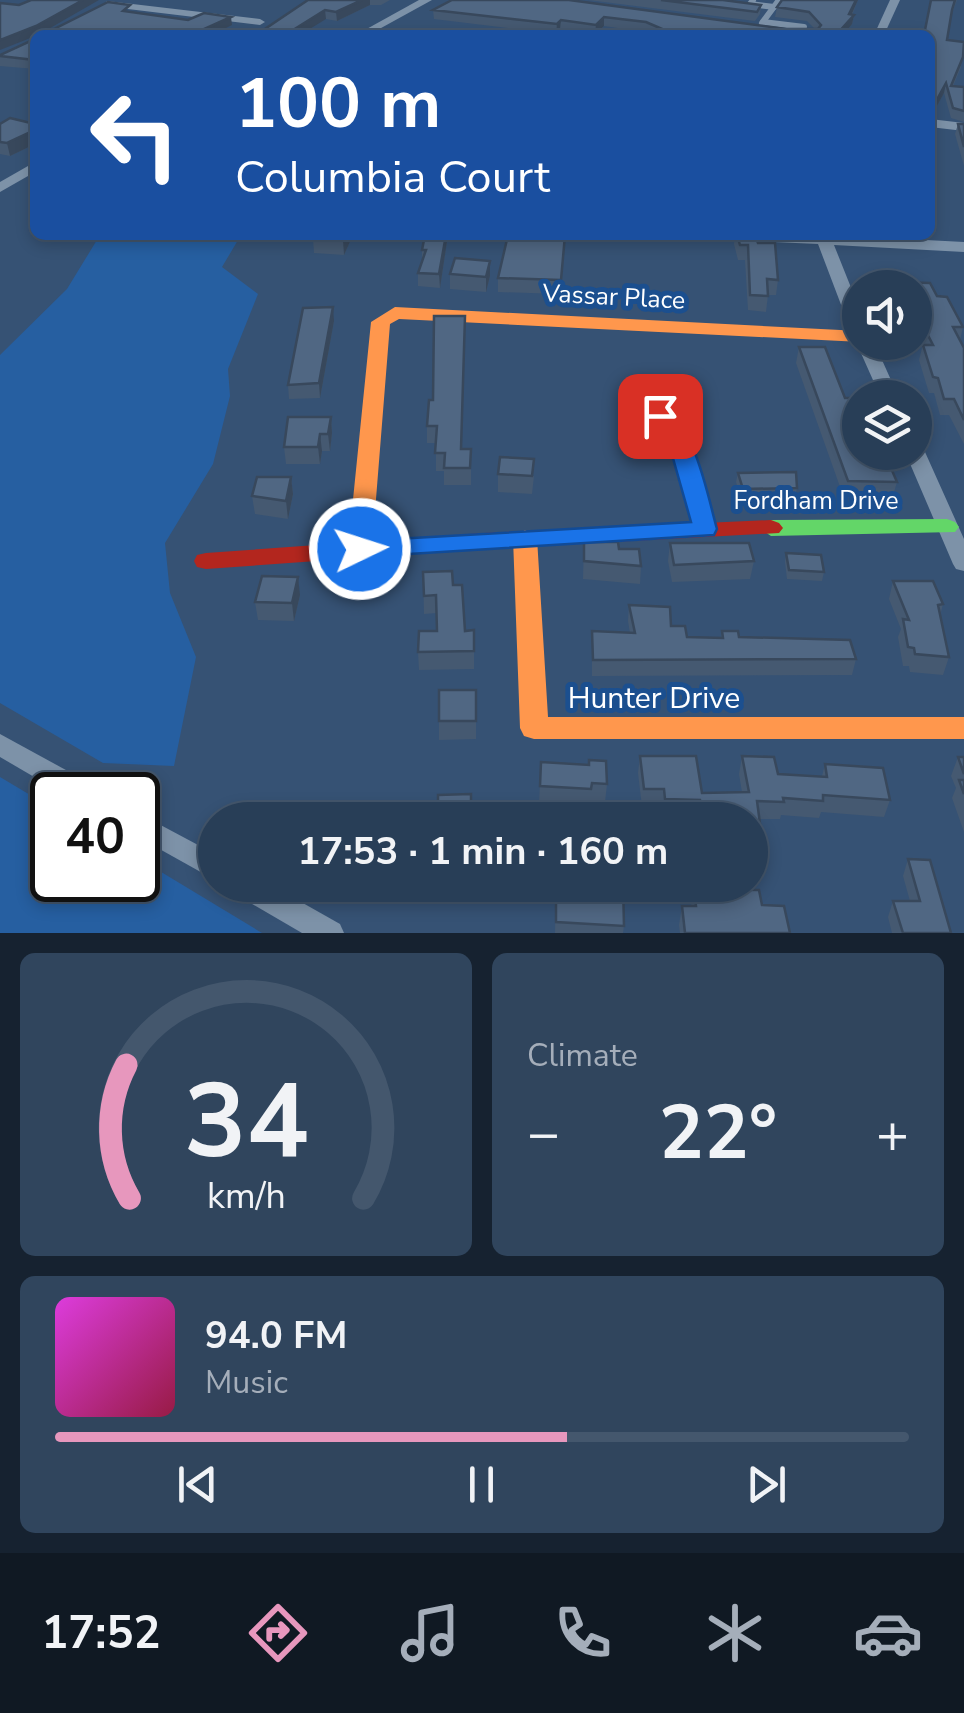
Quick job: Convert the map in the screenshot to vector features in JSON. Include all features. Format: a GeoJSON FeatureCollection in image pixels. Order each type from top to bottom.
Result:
{"type":"FeatureCollection","features":[{"type":"Feature","properties":{"kind":"street"},"geometry":{"type":"LineString","coordinates":[[194,14],[229,0]]}},
{"type":"Feature","properties":{"kind":"street"},"geometry":{"type":"LineString","coordinates":[[368,30],[427,0]]}},
{"type":"Feature","properties":{"kind":"street"},"geometry":{"type":"LineString","coordinates":[[881,30],[895,0]]}},
{"type":"Feature","properties":{"kind":"street"},"geometry":{"type":"LineString","coordinates":[[92,12],[111,2],[260,22],[248,30]]}},
{"type":"Feature","properties":{"kind":"street"},"geometry":{"type":"LineString","coordinates":[[744,26],[800,30]]}},
{"type":"Feature","properties":{"kind":"street"},"geometry":{"type":"LineString","coordinates":[[935,124],[964,127]]}},
{"type":"Feature","properties":{"kind":"street"},"geometry":{"type":"LineString","coordinates":[[0,188],[30,169]]}},
{"type":"Feature","properties":{"kind":"street"},"geometry":{"type":"LineString","coordinates":[[0,174],[18,177]]}},
{"type":"Feature","properties":{"kind":"street"},"geometry":{"type":"LineString","coordinates":[[823,240],[842,289]]}},
{"type":"Feature","properties":{"kind":"street"},"geometry":{"type":"LineString","coordinates":[[854,240],[964,247]]}},
{"type":"Feature","properties":{"kind":"street","name":"Vassar Place"},"geometry":{"type":"LineString","coordinates":[[360,549],[381,322],[386,316],[409,312],[842,333]]}},
{"type":"Feature","properties":{"kind":"street"},"geometry":{"type":"LineString","coordinates":[[660,416],[678,435],[705,529]]}},
{"type":"Feature","properties":{"kind":"street"},"geometry":{"type":"LineString","coordinates":[[923,470],[964,564]]}},
{"type":"Feature","properties":{"kind":"street","name":"Fordham Drive"},"geometry":{"type":"LineString","coordinates":[[206,561],[705,529],[948,528]]}},
{"type":"Feature","properties":{"kind":"street","name":"Hunter Drive"},"geometry":{"type":"LineString","coordinates":[[524,538],[534,728],[964,728]]}},
{"type":"Feature","properties":{"kind":"street"},"geometry":{"type":"LineString","coordinates":[[0,744],[48,772]]}},
{"type":"Feature","properties":{"kind":"street"},"geometry":{"type":"LineString","coordinates":[[160,837],[198,858]]}},
{"type":"Feature","properties":{"kind":"street"},"geometry":{"type":"LineString","coordinates":[[275,902],[329,933]]}},
{"type":"Feature","properties":{"kind":"lane"},"geometry":{"type":"LineString","coordinates":[[753,0],[750,4],[776,3]]}},
{"type":"Feature","properties":{"kind":"lane"},"geometry":{"type":"LineString","coordinates":[[761,25],[776,3]]}},
{"type":"Feature","properties":{"kind":"shaded area"},"geometry":{"type":"Polygon","coordinates":[[[97,240],[238,240],[222,267],[258,294],[228,369],[230,396],[213,464],[165,543],[170,593],[196,657],[174,766],[103,763],[0,703],[0,355],[67,289],[97,240]]]}},
{"type":"Feature","properties":{"kind":"shaded area"},"geometry":{"type":"Polygon","coordinates":[[[0,777],[30,795],[30,902],[160,902],[160,871],[198,894],[198,902],[211,902],[262,933],[0,933],[0,777]]]}},
{"type":"Feature","properties":{"kind":"building"},"geometry":{"type":"Polygon","coordinates":[[[31,0],[83,0],[36,26],[0,40],[0,3],[19,5],[31,0]]]}},
{"type":"Feature","properties":{"kind":"building"},"geometry":{"type":"Polygon","coordinates":[[[308,0],[362,0],[336,12],[325,10],[293,30],[263,30],[308,0]]]}},
{"type":"Feature","properties":{"kind":"building"},"geometry":{"type":"Polygon","coordinates":[[[452,0],[569,0],[786,29],[818,29],[821,25],[809,12],[777,7],[782,0],[856,0],[849,14],[854,15],[840,30],[664,30],[646,22],[604,17],[596,25],[561,20],[557,24],[433,10],[452,0]]]}},
{"type":"Feature","properties":{"kind":"building"},"geometry":{"type":"Polygon","coordinates":[[[661,0],[723,0],[761,5],[757,12],[661,0]]]}},
{"type":"Feature","properties":{"kind":"building"},"geometry":{"type":"Polygon","coordinates":[[[931,0],[955,0],[947,40],[964,42],[963,57],[951,86],[964,87],[964,111],[953,108],[946,83],[935,103],[935,30],[925,30],[931,0]]]}},
{"type":"Feature","properties":{"kind":"building"},"geometry":{"type":"Polygon","coordinates":[[[108,2],[130,5],[123,11],[188,20],[204,13],[231,17],[202,30],[37,30],[54,29],[108,2]]]}},
{"type":"Feature","properties":{"kind":"building"},"geometry":{"type":"Polygon","coordinates":[[[30,41],[30,59],[0,55],[30,41]]]}},
{"type":"Feature","properties":{"kind":"building"},"geometry":{"type":"Polygon","coordinates":[[[10,118],[30,123],[30,132],[7,143],[0,142],[0,124],[10,118]]]}},
{"type":"Feature","properties":{"kind":"building"},"geometry":{"type":"Polygon","coordinates":[[[958,124],[964,124],[964,147],[958,124]]]}},
{"type":"Feature","properties":{"kind":"building"},"geometry":{"type":"Polygon","coordinates":[[[424,240],[445,240],[439,274],[418,273],[426,250],[422,250],[424,240]]]}},
{"type":"Feature","properties":{"kind":"building"},"geometry":{"type":"Polygon","coordinates":[[[507,240],[565,240],[561,280],[498,278],[507,240]]]}},
{"type":"Feature","properties":{"kind":"building"},"geometry":{"type":"Polygon","coordinates":[[[738,240],[775,243],[778,280],[767,279],[768,296],[750,295],[748,245],[740,245],[738,240]]]}},
{"type":"Feature","properties":{"kind":"building"},"geometry":{"type":"Polygon","coordinates":[[[455,258],[490,261],[486,277],[450,274],[455,258]]]}},
{"type":"Feature","properties":{"kind":"building"},"geometry":{"type":"Polygon","coordinates":[[[932,287],[937,296],[947,297],[963,327],[953,327],[964,348],[964,420],[954,399],[944,399],[938,378],[933,377],[928,360],[932,360],[932,287]]]}},
{"type":"Feature","properties":{"kind":"building"},"geometry":{"type":"Polygon","coordinates":[[[333,307],[319,383],[288,385],[303,308],[333,307]]]}},
{"type":"Feature","properties":{"kind":"building"},"geometry":{"type":"Polygon","coordinates":[[[434,316],[465,316],[461,449],[471,449],[470,468],[444,468],[445,453],[435,453],[437,426],[427,426],[429,400],[433,400],[434,316]]]}},
{"type":"Feature","properties":{"kind":"building"},"geometry":{"type":"Polygon","coordinates":[[[799,347],[825,347],[842,390],[842,465],[799,347]]]}},
{"type":"Feature","properties":{"kind":"building"},"geometry":{"type":"Polygon","coordinates":[[[288,417],[331,417],[328,434],[320,434],[318,447],[284,447],[288,417]]]}},
{"type":"Feature","properties":{"kind":"building"},"geometry":{"type":"Polygon","coordinates":[[[500,457],[534,459],[532,476],[498,474],[500,457]]]}},
{"type":"Feature","properties":{"kind":"building"},"geometry":{"type":"Polygon","coordinates":[[[844,470],[892,470],[897,482],[848,481],[844,470]]]}},
{"type":"Feature","properties":{"kind":"building"},"geometry":{"type":"Polygon","coordinates":[[[796,472],[797,488],[743,489],[738,473],[796,472]]]}},
{"type":"Feature","properties":{"kind":"building"},"geometry":{"type":"Polygon","coordinates":[[[257,477],[291,477],[286,501],[252,496],[257,477]]]}},
{"type":"Feature","properties":{"kind":"building"},"geometry":{"type":"Polygon","coordinates":[[[584,542],[618,542],[619,549],[639,549],[641,566],[584,561],[584,542]]]}},
{"type":"Feature","properties":{"kind":"building"},"geometry":{"type":"Polygon","coordinates":[[[670,543],[749,543],[754,561],[674,565],[670,543]]]}},
{"type":"Feature","properties":{"kind":"building"},"geometry":{"type":"Polygon","coordinates":[[[786,553],[821,555],[824,572],[789,570],[786,553]]]}},
{"type":"Feature","properties":{"kind":"building"},"geometry":{"type":"Polygon","coordinates":[[[452,571],[453,585],[462,585],[465,631],[474,630],[474,651],[418,652],[419,631],[437,631],[436,595],[424,596],[423,572],[452,571]]]}},
{"type":"Feature","properties":{"kind":"building"},"geometry":{"type":"Polygon","coordinates":[[[262,576],[298,577],[292,603],[255,602],[262,576]]]}},
{"type":"Feature","properties":{"kind":"building"},"geometry":{"type":"Polygon","coordinates":[[[893,581],[933,581],[943,604],[938,605],[949,657],[915,654],[914,648],[908,647],[903,619],[909,620],[893,581]]]}},
{"type":"Feature","properties":{"kind":"building"},"geometry":{"type":"Polygon","coordinates":[[[629,605],[670,607],[671,626],[685,626],[687,637],[723,638],[722,631],[738,631],[739,637],[850,640],[856,659],[593,660],[592,631],[635,633],[629,605]]]}},
{"type":"Feature","properties":{"kind":"building"},"geometry":{"type":"Polygon","coordinates":[[[439,690],[476,690],[476,721],[439,721],[439,690]]]}},
{"type":"Feature","properties":{"kind":"building"},"geometry":{"type":"Polygon","coordinates":[[[640,756],[696,756],[702,793],[749,792],[742,756],[774,757],[778,774],[827,777],[825,764],[883,768],[890,800],[823,795],[823,801],[783,798],[784,802],[700,802],[665,799],[664,789],[644,789],[640,756]]]}},
{"type":"Feature","properties":{"kind":"building"},"geometry":{"type":"Polygon","coordinates":[[[589,760],[606,761],[607,784],[592,783],[591,789],[540,786],[541,762],[589,765],[589,760]]]}},
{"type":"Feature","properties":{"kind":"building"},"geometry":{"type":"Polygon","coordinates":[[[471,794],[471,802],[438,802],[438,795],[471,794]]]}},
{"type":"Feature","properties":{"kind":"building"},"geometry":{"type":"Polygon","coordinates":[[[908,859],[930,860],[951,933],[903,933],[893,901],[920,901],[908,859]]]}},
{"type":"Feature","properties":{"kind":"building"},"geometry":{"type":"Polygon","coordinates":[[[556,902],[623,902],[624,926],[556,922],[556,902]]]}},
{"type":"Feature","properties":{"kind":"building"},"geometry":{"type":"Polygon","coordinates":[[[696,902],[784,906],[790,933],[685,933],[682,906],[696,906],[696,902]]]}},
{"type":"Feature","properties":{"kind":"traffic: fast"},"geometry":{"type":"LineString","coordinates":[[771,528],[947,527]]}},
{"type":"Feature","properties":{"kind":"traffic: slow"},"geometry":{"type":"LineString","coordinates":[[360,549],[381,322],[395,313],[842,336]]}},
{"type":"Feature","properties":{"kind":"traffic: slow"},"geometry":{"type":"LineString","coordinates":[[525,538],[534,728],[964,728]]}},
{"type":"Feature","properties":{"kind":"traffic: jam"},"geometry":{"type":"LineString","coordinates":[[206,561],[484,541],[771,528]]}},
{"type":"Feature","properties":{"kind":"route"},"geometry":{"type":"LineString","coordinates":[[360,549],[705,529],[678,435],[660,416]]}}]}
